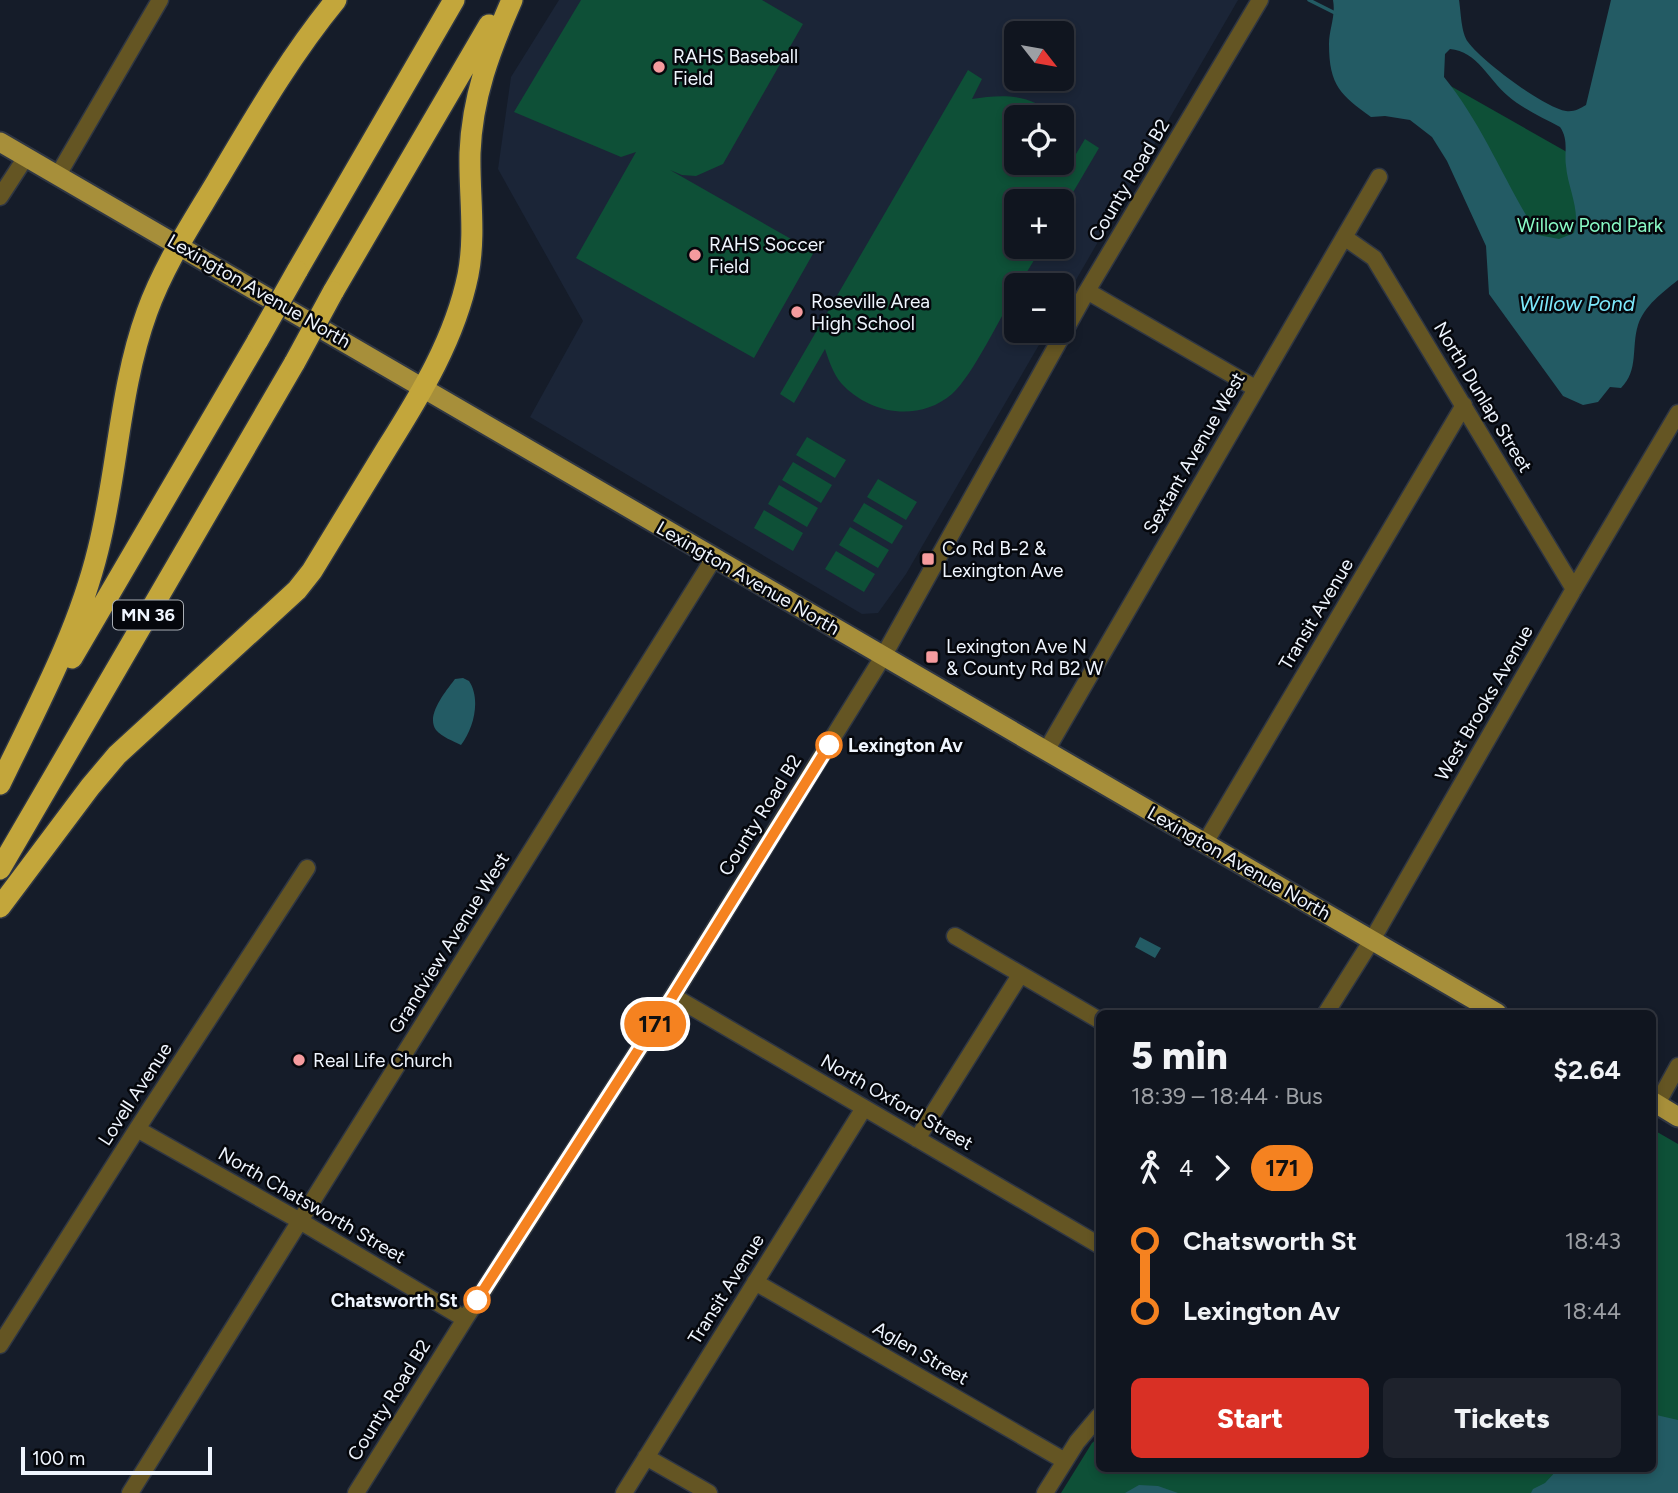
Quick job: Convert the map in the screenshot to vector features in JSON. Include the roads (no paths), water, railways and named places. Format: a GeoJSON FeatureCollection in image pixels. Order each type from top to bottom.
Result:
{"type":"FeatureCollection","features":[{"type":"Feature","properties":{"kind":"highway"},"geometry":{"type":"LineString","coordinates":[[0,784],[80,612],[101,537],[127,383],[148,309],[179,244],[270,92],[301,45],[336,0]]}},
{"type":"Feature","properties":{"kind":"highway","name":"MN 36"},"geometry":{"type":"LineString","coordinates":[[0,784],[454,0]]}},
{"type":"Feature","properties":{"kind":"highway","name":"MN 36"},"geometry":{"type":"LineString","coordinates":[[0,869],[503,0]]}},
{"type":"Feature","properties":{"kind":"highway"},"geometry":{"type":"LineString","coordinates":[[0,907],[117,755],[297,590],[424,388],[449,335],[468,275],[473,223],[471,139],[477,93],[490,49],[512,0]]}},
{"type":"Feature","properties":{"kind":"main road","name":"Lexington Avenue North"},"geometry":{"type":"LineString","coordinates":[[0,142],[1492,1010]]}},
{"type":"Feature","properties":{"kind":"main road"},"geometry":{"type":"LineString","coordinates":[[1656,1104],[1678,1117]]}},
{"type":"Feature","properties":{"kind":"street"},"geometry":{"type":"LineString","coordinates":[[58,175],[160,0]]}},
{"type":"Feature","properties":{"kind":"street","name":"County Road B2"},"geometry":{"type":"LineString","coordinates":[[356,1493],[673,996],[884,656],[1087,291],[1260,0]]}},
{"type":"Feature","properties":{"kind":"street"},"geometry":{"type":"LineString","coordinates":[[0,197],[26,157]]}},
{"type":"Feature","properties":{"kind":"street","name":"Sextant Avenue West"},"geometry":{"type":"LineString","coordinates":[[1046,751],[1378,177]]}},
{"type":"Feature","properties":{"kind":"street","name":"North Dunlap Street"},"geometry":{"type":"LineString","coordinates":[[1344,237],[1374,258],[1574,589]]}},
{"type":"Feature","properties":{"kind":"street"},"geometry":{"type":"LineString","coordinates":[[1087,291],[1255,388]]}},
{"type":"Feature","properties":{"kind":"street","name":"Transit Avenue"},"geometry":{"type":"LineString","coordinates":[[1205,843],[1464,405]]}},
{"type":"Feature","properties":{"kind":"street","name":"West Brooks Avenue"},"geometry":{"type":"LineString","coordinates":[[1328,1010],[1372,940],[1678,413]]}},
{"type":"Feature","properties":{"kind":"street","name":"Grandview Avenue West"},"geometry":{"type":"LineString","coordinates":[[130,1493],[714,558]]}},
{"type":"Feature","properties":{"kind":"street","name":"Lovell Avenue"},"geometry":{"type":"LineString","coordinates":[[0,1345],[307,868]]}},
{"type":"Feature","properties":{"kind":"street"},"geometry":{"type":"LineString","coordinates":[[955,936],[1096,1018]]}},
{"type":"Feature","properties":{"kind":"street"},"geometry":{"type":"LineString","coordinates":[[917,1139],[1020,975]]}},
{"type":"Feature","properties":{"kind":"street","name":"North Oxford Street"},"geometry":{"type":"LineString","coordinates":[[673,996],[1096,1243]]}},
{"type":"Feature","properties":{"kind":"street"},"geometry":{"type":"LineString","coordinates":[[1656,1101],[1678,1066]]}},
{"type":"Feature","properties":{"kind":"street","name":"Transit Avenue"},"geometry":{"type":"LineString","coordinates":[[624,1493],[864,1108]]}},
{"type":"Feature","properties":{"kind":"street","name":"North Chatsworth Street"},"geometry":{"type":"LineString","coordinates":[[137,1129],[465,1319]]}},
{"type":"Feature","properties":{"kind":"street","name":"Aglen Street"},"geometry":{"type":"LineString","coordinates":[[755,1282],[1065,1461]]}},
{"type":"Feature","properties":{"kind":"street"},"geometry":{"type":"LineString","coordinates":[[1045,1493],[1096,1420]]}},
{"type":"Feature","properties":{"kind":"street"},"geometry":{"type":"LineString","coordinates":[[646,1457],[709,1493]]}},
{"type":"Feature","properties":{"kind":"water","name":"Willow Pond"},"geometry":{"type":"Polygon","coordinates":[[[1333,0],[1459,0],[1464,33],[1475,50],[1529,92],[1556,108],[1569,111],[1586,105],[1611,0],[1678,0],[1678,280],[1655,300],[1641,318],[1630,374],[1621,388],[1610,387],[1598,402],[1583,405],[1563,396],[1489,294],[1486,246],[1447,161],[1432,137],[1410,120],[1371,117],[1345,95],[1334,80],[1329,38],[1333,0]],[[1450,49],[1445,54],[1444,77],[1482,134],[1538,235],[1559,239],[1574,233],[1575,208],[1567,175],[1566,146],[1560,127],[1514,101],[1482,67],[1459,51],[1450,49]]]}},
{"type":"Feature","properties":{"kind":"water"},"geometry":{"type":"Polygon","coordinates":[[[463,678],[469,681],[473,688],[475,705],[472,722],[461,745],[436,730],[433,717],[438,703],[455,679],[463,678]]]}},
{"type":"Feature","properties":{"kind":"water"},"geometry":{"type":"Polygon","coordinates":[[[1140,937],[1161,948],[1155,958],[1135,947],[1140,937]]]}},
{"type":"Feature","properties":{"kind":"water"},"geometry":{"type":"Polygon","coordinates":[[[1656,1415],[1678,1420],[1678,1493],[1531,1493],[1555,1472],[1656,1472],[1656,1415]]]}},
{"type":"Feature","properties":{"kind":"water"},"geometry":{"type":"Polygon","coordinates":[[[1139,1485],[1158,1486],[1178,1493],[1125,1493],[1139,1485]]]}},
{"type":"Feature","properties":{"kind":"waterway"},"geometry":{"type":"LineString","coordinates":[[1309,0],[1335,13]]}},
{"type":"Feature","properties":{"kind":"place","name":"RAHS Baseball Field"},"geometry":{"type":"Point","coordinates":[659,67]}},
{"type":"Feature","properties":{"kind":"place","name":"RAHS Soccer Field"},"geometry":{"type":"Point","coordinates":[695,255]}},
{"type":"Feature","properties":{"kind":"place","name":"Roseville Area High School"},"geometry":{"type":"Point","coordinates":[797,312]}},
{"type":"Feature","properties":{"kind":"place","name":"Co Rd B-2 & Lexington Ave"},"geometry":{"type":"Point","coordinates":[928,559]}},
{"type":"Feature","properties":{"kind":"place","name":"Lexington Ave N & County Rd B2 W"},"geometry":{"type":"Point","coordinates":[932,657]}},
{"type":"Feature","properties":{"kind":"place","name":"Lexington Av"},"geometry":{"type":"Point","coordinates":[829,745]}},
{"type":"Feature","properties":{"kind":"place","name":"Real Life Church"},"geometry":{"type":"Point","coordinates":[299,1060]}},
{"type":"Feature","properties":{"kind":"place","name":"Chatsworth St"},"geometry":{"type":"Point","coordinates":[477,1300]}},
{"type":"Feature","properties":{"kind":"park label","name":"Willow Pond Park"},"geometry":{"type":"Point","coordinates":[1590,225]}}]}
